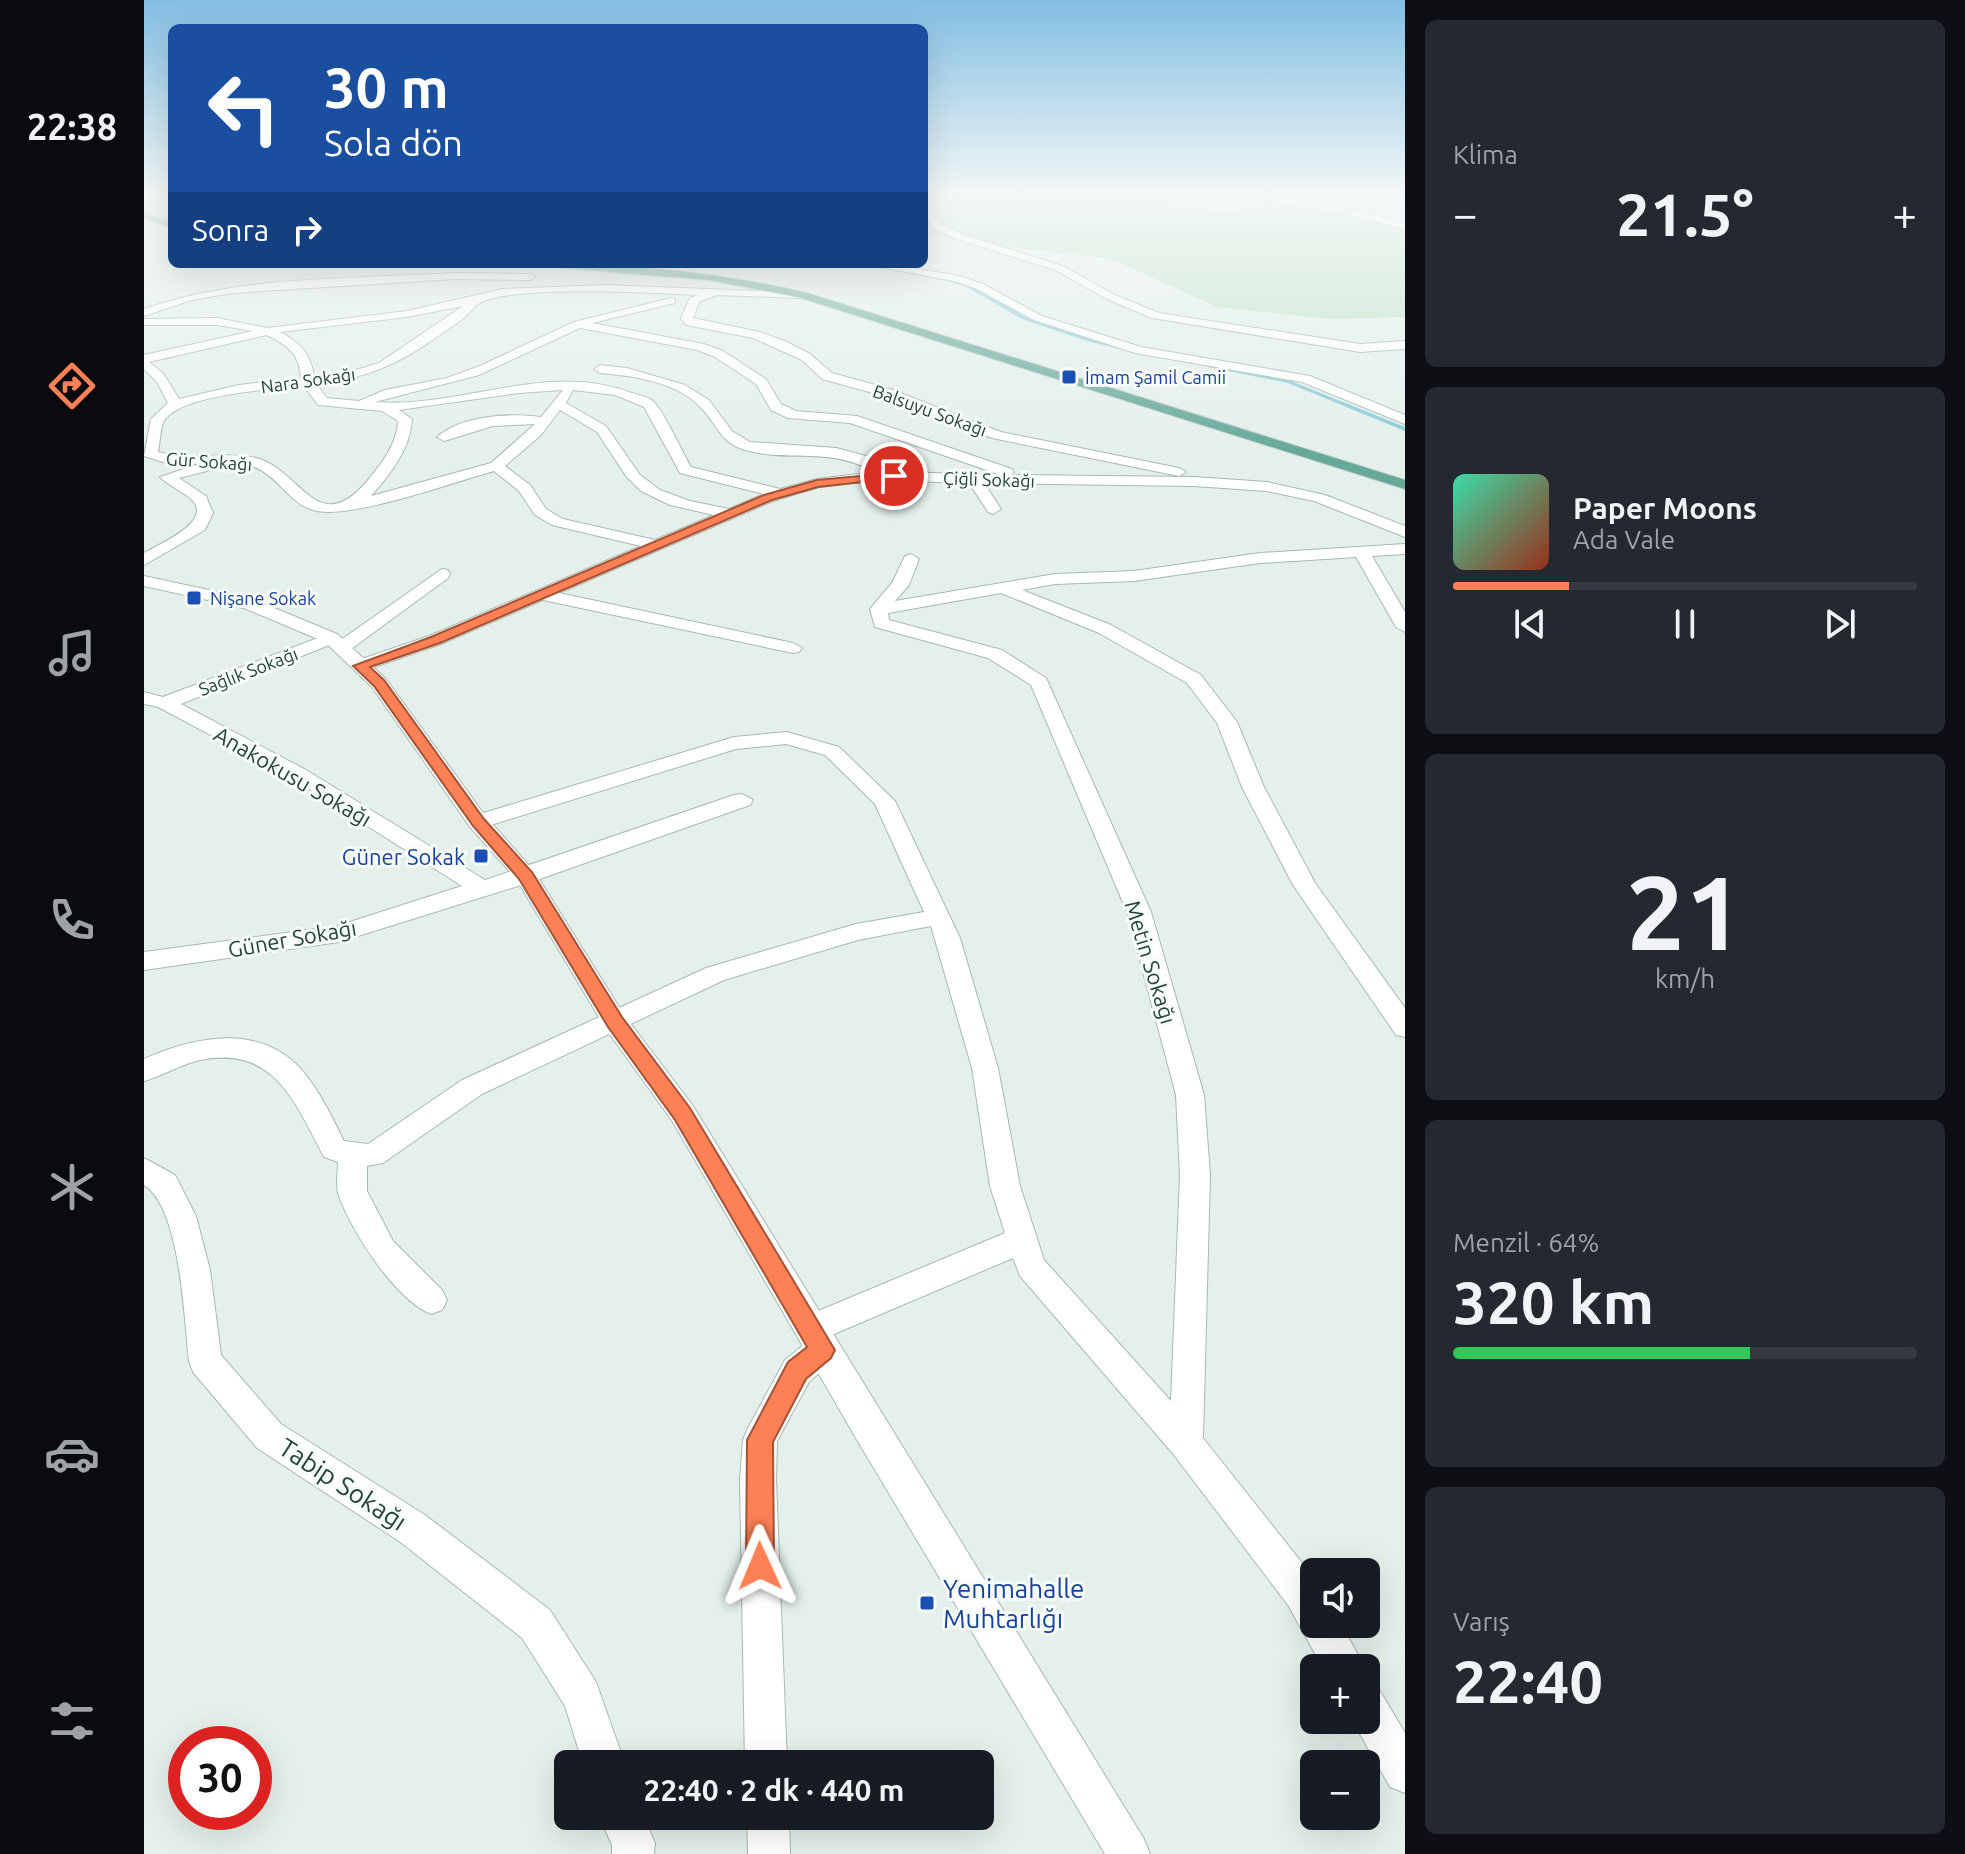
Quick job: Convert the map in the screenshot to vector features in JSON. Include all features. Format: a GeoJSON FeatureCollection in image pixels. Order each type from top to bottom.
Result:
{"type":"FeatureCollection","features":[{"type":"Feature","properties":{"kind":"main road"},"geometry":{"type":"LineString","coordinates":[[722,280],[803,295],[1405,485]]}},
{"type":"Feature","properties":{"kind":"street"},"geometry":{"type":"LineString","coordinates":[[144,313],[190,297],[232,290],[399,280]]}},
{"type":"Feature","properties":{"kind":"street"},"geometry":{"type":"LineString","coordinates":[[641,280],[716,287],[750,295]]}},
{"type":"Feature","properties":{"kind":"street"},"geometry":{"type":"LineString","coordinates":[[960,280],[979,286],[1038,318],[1139,350],[1305,379],[1405,420]]}},
{"type":"Feature","properties":{"kind":"street"},"geometry":{"type":"LineString","coordinates":[[1080,280],[1156,316],[1360,348],[1405,345]]}},
{"type":"Feature","properties":{"kind":"street","name":"Nara Sokağı"},"geometry":{"type":"LineString","coordinates":[[175,404],[239,389],[347,377],[383,366],[459,316],[475,301],[503,292],[605,288],[803,295]]}},
{"type":"Feature","properties":{"kind":"street"},"geometry":{"type":"LineString","coordinates":[[353,407],[384,393],[459,378],[507,359],[578,324],[624,309],[713,293]]}},
{"type":"Feature","properties":{"kind":"street","name":"Balsuyu Sokağı"},"geometry":{"type":"LineString","coordinates":[[713,293],[694,300],[687,318],[690,323],[756,335],[806,357],[827,376],[885,392],[997,435],[1185,473],[1224,485]]}},
{"type":"Feature","properties":{"kind":"street"},"geometry":{"type":"LineString","coordinates":[[144,362],[263,332],[407,314],[475,301]]}},
{"type":"Feature","properties":{"kind":"street"},"geometry":{"type":"LineString","coordinates":[[597,301],[657,303]]}},
{"type":"Feature","properties":{"kind":"street"},"geometry":{"type":"LineString","coordinates":[[144,322],[227,321],[288,339],[300,348],[310,372],[308,382],[312,392],[323,402],[353,407],[418,406],[465,396],[572,387],[606,388],[649,404],[685,470],[781,494]]}},
{"type":"Feature","properties":{"kind":"street"},"geometry":{"type":"LineString","coordinates":[[578,324],[700,347],[719,354],[761,382],[776,407],[793,415],[852,419],[1032,480]]}},
{"type":"Feature","properties":{"kind":"street"},"geometry":{"type":"LineString","coordinates":[[144,362],[159,377],[175,404]]}},
{"type":"Feature","properties":{"kind":"street"},"geometry":{"type":"LineString","coordinates":[[600,369],[629,371],[659,379],[685,391],[703,402],[736,442],[766,448],[832,451],[872,463],[894,476]]}},
{"type":"Feature","properties":{"kind":"street"},"geometry":{"type":"LineString","coordinates":[[572,387],[544,421],[496,466],[525,488],[540,512],[558,522],[655,545]]}},
{"type":"Feature","properties":{"kind":"street","name":"Gür Sokağı"},"geometry":{"type":"LineString","coordinates":[[175,404],[158,419],[150,454],[170,460],[251,461],[274,469],[289,488],[314,508],[350,506],[496,466]]}},
{"type":"Feature","properties":{"kind":"street"},"geometry":{"type":"LineString","coordinates":[[558,405],[586,414],[613,442],[630,474],[647,489],[679,502],[730,514]]}},
{"type":"Feature","properties":{"kind":"street"},"geometry":{"type":"LineString","coordinates":[[350,506],[362,499],[395,455],[405,429],[405,419],[385,407]]}},
{"type":"Feature","properties":{"kind":"street"},"geometry":{"type":"LineString","coordinates":[[444,437],[472,425],[504,419],[544,421]]}},
{"type":"Feature","properties":{"kind":"street"},"geometry":{"type":"LineString","coordinates":[[144,560],[199,527],[205,513],[201,499],[167,477],[232,461]]}},
{"type":"Feature","properties":{"kind":"street","name":"Çiğli Sokağı"},"geometry":{"type":"LineString","coordinates":[[344,651],[435,640],[730,514],[817,483],[894,476],[1129,483],[1166,481],[1224,485],[1304,493],[1405,532]]}},
{"type":"Feature","properties":{"kind":"street"},"geometry":{"type":"LineString","coordinates":[[974,479],[993,509]]}},
{"type":"Feature","properties":{"kind":"street"},"geometry":{"type":"LineString","coordinates":[[879,609],[1055,579],[1134,576],[1260,558],[1405,549]]}},
{"type":"Feature","properties":{"kind":"street"},"geometry":{"type":"LineString","coordinates":[[1360,550],[1405,627]]}},
{"type":"Feature","properties":{"kind":"street"},"geometry":{"type":"LineString","coordinates":[[879,609],[900,585],[911,559]]}},
{"type":"Feature","properties":{"kind":"street"},"geometry":{"type":"LineString","coordinates":[[344,651],[442,574]]}},
{"type":"Feature","properties":{"kind":"street"},"geometry":{"type":"LineString","coordinates":[[144,581],[249,604],[344,651],[379,683],[478,822],[526,876],[615,1022],[683,1114],[1129,1854]]}},
{"type":"Feature","properties":{"kind":"street"},"geometry":{"type":"LineString","coordinates":[[1003,588],[1105,629],[1194,679],[1227,722],[1253,787],[1305,885],[1405,1028]]}},
{"type":"Feature","properties":{"kind":"street"},"geometry":{"type":"LineString","coordinates":[[539,594],[793,648]]}},
{"type":"Feature","properties":{"kind":"street","name":"Metin Sokağı"},"geometry":{"type":"LineString","coordinates":[[879,609],[881,623],[937,641],[995,654],[1039,682],[1139,912],[1190,1095],[1195,1175],[1186,1443]]}},
{"type":"Feature","properties":{"kind":"street","name":"Sağlık Sokağı"},"geometry":{"type":"LineString","coordinates":[[150,700],[344,651]]}},
{"type":"Feature","properties":{"kind":"street","name":"Anakokusu Sokağı"},"geometry":{"type":"LineString","coordinates":[[150,700],[299,774],[482,888]]}},
{"type":"Feature","properties":{"kind":"street"},"geometry":{"type":"LineString","coordinates":[[478,822],[734,743],[787,738],[832,751],[884,801],[948,938],[985,1068],[1005,1186],[1031,1267],[1186,1443],[1300,1591]]}},
{"type":"Feature","properties":{"kind":"street"},"geometry":{"type":"LineString","coordinates":[[482,888],[526,876],[742,800]]}},
{"type":"Feature","properties":{"kind":"street","name":"Güner Sokağı"},"geometry":{"type":"LineString","coordinates":[[144,961],[339,934],[482,888]]}},
{"type":"Feature","properties":{"kind":"street"},"geometry":{"type":"LineString","coordinates":[[144,1071],[205,1047],[256,1052],[285,1069],[334,1149],[353,1155],[373,1155],[472,1087],[715,974],[856,932],[938,917]]}},
{"type":"Feature","properties":{"kind":"street"},"geometry":{"type":"LineString","coordinates":[[353,1155],[352,1191],[382,1250],[431,1300]]}},
{"type":"Feature","properties":{"kind":"street","name":"Tabip Sokağı"},"geometry":{"type":"LineString","coordinates":[[144,1170],[165,1183],[181,1216],[194,1270],[205,1361],[269,1436],[412,1528],[536,1624],[582,1696],[599,1750]]}},
{"type":"Feature","properties":{"kind":"street"},"geometry":{"type":"LineString","coordinates":[[766,1750],[758,1480],[760,1440],[816,1339],[1022,1240]]}},
{"type":"Feature","properties":{"kind":"street"},"geometry":{"type":"LineString","coordinates":[[1380,1729],[1405,1772]]}},
{"type":"Feature","properties":{"kind":"street"},"geometry":{"type":"LineString","coordinates":[[768,1830],[769,1854]]}},
{"type":"Feature","properties":{"kind":"green space"},"geometry":{"type":"Polygon","coordinates":[[[1157,280],[1405,280],[1405,317],[1330,319],[1217,307],[1157,280]]]}},
{"type":"Feature","properties":{"kind":"waterway"},"geometry":{"type":"LineString","coordinates":[[947,280],[967,285],[1024,318],[1120,347]]}},
{"type":"Feature","properties":{"kind":"waterway"},"geometry":{"type":"LineString","coordinates":[[1210,366],[1289,382],[1405,429]]}},
{"type":"Feature","properties":{"kind":"place","name":"İmam Şamil Camii"},"geometry":{"type":"Point","coordinates":[1069,377]}},
{"type":"Feature","properties":{"kind":"place","name":"Nişane Sokak"},"geometry":{"type":"Point","coordinates":[194,598]}},
{"type":"Feature","properties":{"kind":"place","name":"Güner Sokak"},"geometry":{"type":"Point","coordinates":[481,856]}},
{"type":"Feature","properties":{"kind":"place","name":"Yenimahalle Muhtarlığı"},"geometry":{"type":"Point","coordinates":[927,1603]}},
{"type":"Feature","properties":{"kind":"route"},"geometry":{"type":"LineString","coordinates":[[760,1566],[760,1440],[797,1371],[822,1350],[683,1114],[615,1022],[526,876],[478,822],[379,683],[360,666],[435,640],[768,498],[817,483],[894,476]]}}]}
